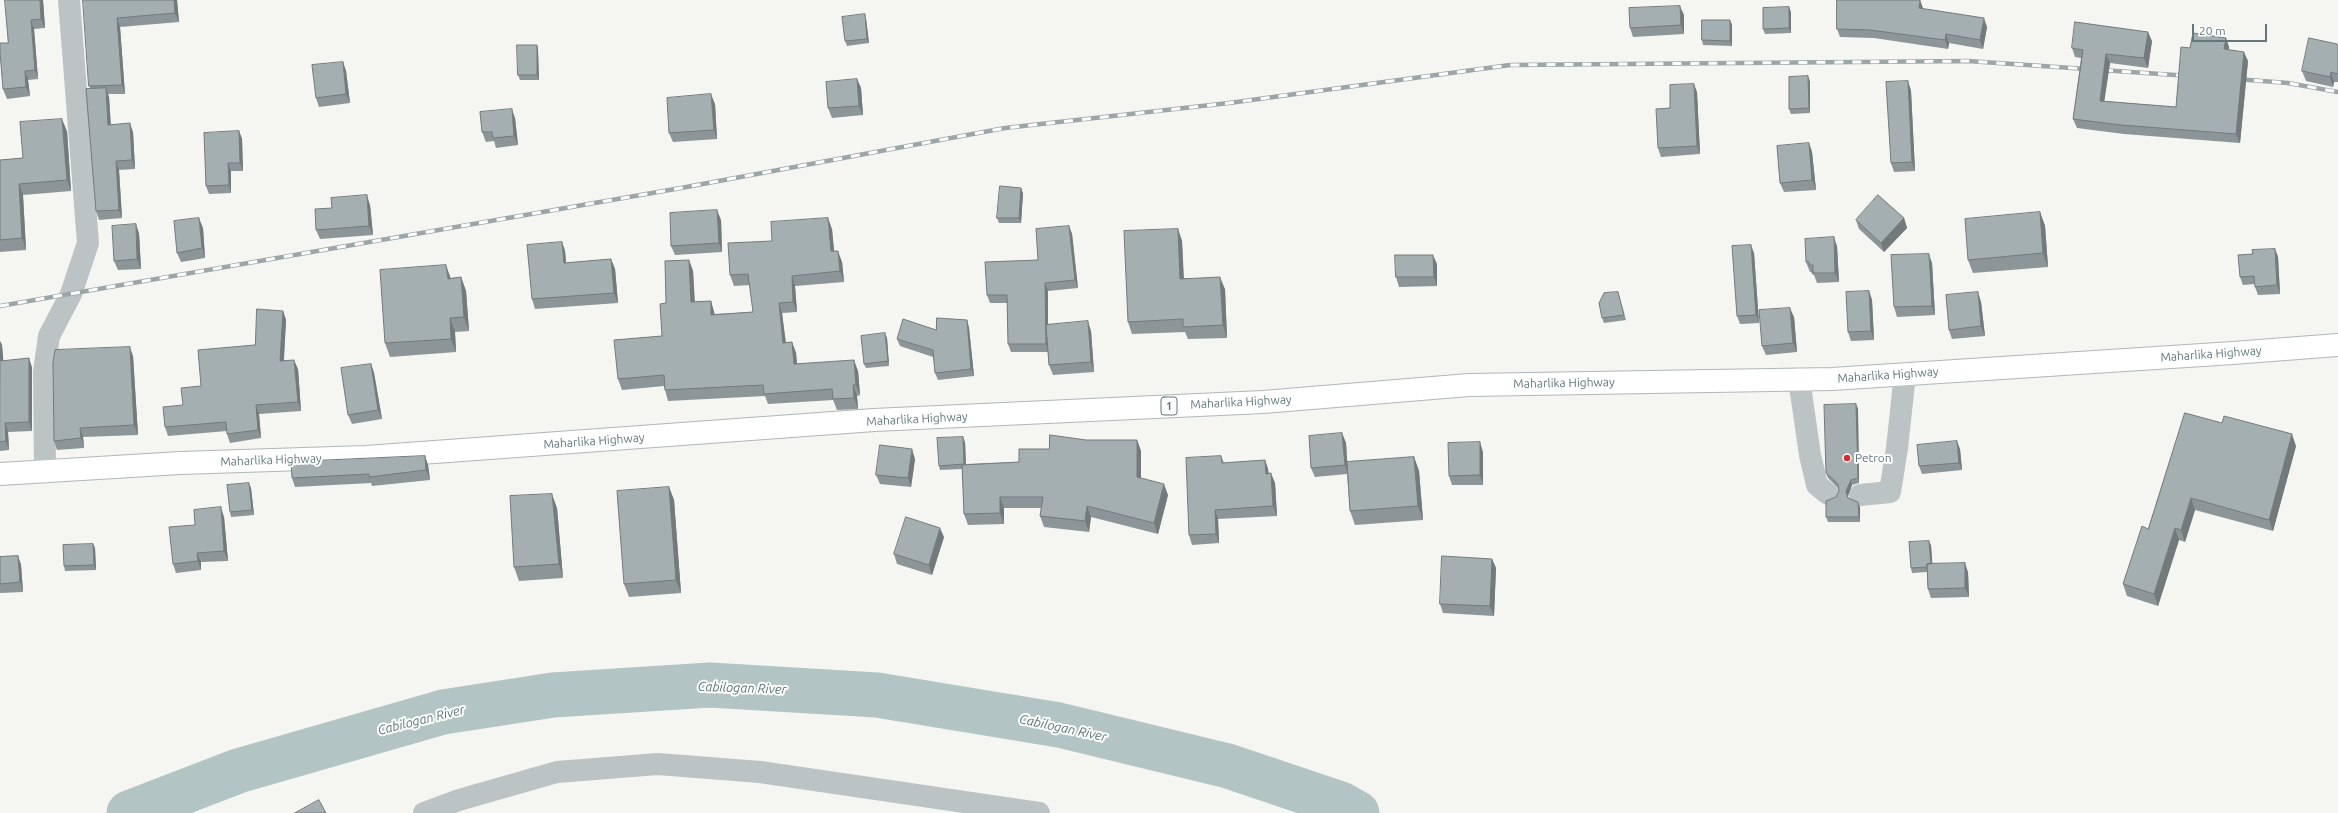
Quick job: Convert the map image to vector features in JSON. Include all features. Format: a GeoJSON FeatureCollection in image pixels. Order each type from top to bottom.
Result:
{"type":"FeatureCollection","features":[{"type":"Feature","properties":{"kind":"highway","name":"Maharlika Highway"},"geometry":{"type":"LineString","coordinates":[[0,474],[180,463],[366,457],[874,420],[1263,402],[1469,385],[1799,379],[2233,354],[2338,345]]}},
{"type":"Feature","properties":{"kind":"street"},"geometry":{"type":"LineString","coordinates":[[45,472],[44,372],[48,336],[71,294],[88,243],[69,0]]}},
{"type":"Feature","properties":{"kind":"street"},"geometry":{"type":"LineString","coordinates":[[1860,495],[1890,492],[1897,448],[1905,374]]}},
{"type":"Feature","properties":{"kind":"street"},"geometry":{"type":"LineString","coordinates":[[1799,379],[1810,454],[1817,485],[1828,494]]}},
{"type":"Feature","properties":{"kind":"street"},"geometry":{"type":"LineString","coordinates":[[424,813],[459,800],[557,772],[658,764],[760,772],[1039,813]]}},
{"type":"Feature","properties":{"kind":"building"},"geometry":{"type":"Polygon","coordinates":[[[5,0],[40,0],[41,19],[31,20],[35,70],[25,71],[26,87],[3,89],[0,43],[8,43],[5,0]]]}},
{"type":"Feature","properties":{"kind":"building"},"geometry":{"type":"Polygon","coordinates":[[[83,0],[174,0],[175,13],[117,18],[122,85],[89,86],[83,0]]]}},
{"type":"Feature","properties":{"kind":"building"},"geometry":{"type":"Polygon","coordinates":[[[1837,0],[1920,0],[1919,8],[1984,18],[1980,40],[1946,34],[1945,40],[1870,30],[1837,29],[1837,0]]]}},
{"type":"Feature","properties":{"kind":"building"},"geometry":{"type":"Polygon","coordinates":[[[1680,6],[1681,25],[1630,28],[1629,8],[1680,6]]]}},
{"type":"Feature","properties":{"kind":"building"},"geometry":{"type":"Polygon","coordinates":[[[1789,7],[1789,28],[1763,29],[1763,8],[1789,7]]]}},
{"type":"Feature","properties":{"kind":"building"},"geometry":{"type":"Polygon","coordinates":[[[865,14],[867,39],[845,41],[842,17],[865,14]]]}},
{"type":"Feature","properties":{"kind":"building"},"geometry":{"type":"Polygon","coordinates":[[[1702,20],[1730,20],[1730,41],[1702,40],[1702,20]]]}},
{"type":"Feature","properties":{"kind":"building"},"geometry":{"type":"Polygon","coordinates":[[[2075,22],[2148,32],[2144,58],[2106,54],[2100,101],[2176,107],[2181,47],[2190,48],[2193,33],[2226,38],[2224,49],[2244,52],[2236,134],[2121,125],[2073,119],[2083,50],[2072,48],[2075,22]]]}},
{"type":"Feature","properties":{"kind":"building"},"geometry":{"type":"Polygon","coordinates":[[[2309,38],[2337,44],[2338,74],[2331,72],[2330,77],[2302,71],[2309,38]]]}},
{"type":"Feature","properties":{"kind":"building"},"geometry":{"type":"Polygon","coordinates":[[[517,45],[537,45],[537,75],[518,75],[517,45]]]}},
{"type":"Feature","properties":{"kind":"building"},"geometry":{"type":"Polygon","coordinates":[[[343,62],[346,94],[316,98],[312,65],[343,62]]]}},
{"type":"Feature","properties":{"kind":"building"},"geometry":{"type":"Polygon","coordinates":[[[1808,76],[1809,108],[1789,109],[1789,77],[1808,76]]]}},
{"type":"Feature","properties":{"kind":"building"},"geometry":{"type":"Polygon","coordinates":[[[857,79],[859,106],[828,108],[826,82],[857,79]]]}},
{"type":"Feature","properties":{"kind":"building"},"geometry":{"type":"Polygon","coordinates":[[[1908,81],[1912,162],[1891,163],[1886,82],[1908,81]]]}},
{"type":"Feature","properties":{"kind":"building"},"geometry":{"type":"Polygon","coordinates":[[[1694,84],[1697,146],[1658,148],[1656,109],[1670,108],[1670,85],[1694,84]]]}},
{"type":"Feature","properties":{"kind":"building"},"geometry":{"type":"Polygon","coordinates":[[[106,88],[108,125],[130,123],[132,160],[116,161],[119,210],[96,211],[86,89],[106,88]]]}},
{"type":"Feature","properties":{"kind":"building"},"geometry":{"type":"Polygon","coordinates":[[[711,94],[714,130],[669,133],[667,98],[711,94]]]}},
{"type":"Feature","properties":{"kind":"building"},"geometry":{"type":"Polygon","coordinates":[[[512,109],[514,136],[493,138],[492,132],[482,132],[480,112],[512,109]]]}},
{"type":"Feature","properties":{"kind":"building"},"geometry":{"type":"Polygon","coordinates":[[[62,119],[67,180],[19,184],[22,238],[0,240],[0,160],[23,158],[20,122],[62,119]]]}},
{"type":"Feature","properties":{"kind":"building"},"geometry":{"type":"Polygon","coordinates":[[[239,131],[240,163],[228,163],[229,185],[206,186],[204,133],[239,131]]]}},
{"type":"Feature","properties":{"kind":"building"},"geometry":{"type":"Polygon","coordinates":[[[1809,143],[1812,180],[1780,183],[1777,146],[1809,143]]]}},
{"type":"Feature","properties":{"kind":"building"},"geometry":{"type":"Polygon","coordinates":[[[1000,186],[1021,188],[1019,218],[997,218],[1000,186]]]}},
{"type":"Feature","properties":{"kind":"building"},"geometry":{"type":"Polygon","coordinates":[[[367,195],[369,226],[316,230],[315,209],[332,208],[331,198],[367,195]]]}},
{"type":"Feature","properties":{"kind":"building"},"geometry":{"type":"Polygon","coordinates":[[[1878,195],[1904,218],[1881,243],[1856,220],[1878,195]]]}},
{"type":"Feature","properties":{"kind":"building"},"geometry":{"type":"Polygon","coordinates":[[[717,210],[719,243],[671,246],[670,213],[717,210]]]}},
{"type":"Feature","properties":{"kind":"building"},"geometry":{"type":"Polygon","coordinates":[[[2040,212],[2043,253],[1968,260],[1965,219],[2040,212]]]}},
{"type":"Feature","properties":{"kind":"building"},"geometry":{"type":"Polygon","coordinates":[[[199,218],[202,248],[177,253],[174,221],[199,218]]]}},
{"type":"Feature","properties":{"kind":"building"},"geometry":{"type":"Polygon","coordinates":[[[828,218],[831,251],[838,251],[840,271],[792,276],[793,302],[779,303],[783,343],[792,342],[794,364],[854,360],[856,385],[853,385],[854,398],[833,399],[832,389],[764,394],[763,385],[665,390],[664,375],[618,379],[614,340],[662,336],[660,304],[666,303],[665,261],[689,260],[691,302],[711,301],[711,315],[753,312],[748,274],[730,275],[728,243],[772,241],[771,222],[828,218]]]}},
{"type":"Feature","properties":{"kind":"building"},"geometry":{"type":"Polygon","coordinates":[[[136,224],[137,259],[114,261],[112,226],[136,224]]]}},
{"type":"Feature","properties":{"kind":"building"},"geometry":{"type":"Polygon","coordinates":[[[1069,226],[1075,280],[1045,283],[1046,344],[1008,344],[1007,295],[987,295],[985,262],[1038,260],[1036,229],[1069,226]]]}},
{"type":"Feature","properties":{"kind":"building"},"geometry":{"type":"Polygon","coordinates":[[[1178,229],[1180,279],[1220,277],[1223,325],[1183,327],[1183,319],[1128,322],[1124,231],[1178,229]]]}},
{"type":"Feature","properties":{"kind":"building"},"geometry":{"type":"Polygon","coordinates":[[[1834,237],[1835,273],[1813,273],[1813,265],[1809,265],[1809,262],[1806,262],[1805,239],[1834,237]]]}},
{"type":"Feature","properties":{"kind":"building"},"geometry":{"type":"Polygon","coordinates":[[[562,242],[564,263],[611,259],[614,293],[532,299],[527,245],[562,242]]]}},
{"type":"Feature","properties":{"kind":"building"},"geometry":{"type":"Polygon","coordinates":[[[1751,245],[1756,315],[1737,316],[1732,246],[1751,245]]]}},
{"type":"Feature","properties":{"kind":"building"},"geometry":{"type":"Polygon","coordinates":[[[2275,249],[2277,285],[2255,287],[2254,276],[2240,277],[2238,255],[2253,254],[2252,250],[2275,249]]]}},
{"type":"Feature","properties":{"kind":"building"},"geometry":{"type":"Polygon","coordinates":[[[1929,254],[1932,306],[1894,307],[1891,255],[1929,254]]]}},
{"type":"Feature","properties":{"kind":"building"},"geometry":{"type":"Polygon","coordinates":[[[1395,255],[1433,255],[1434,277],[1396,277],[1395,255]]]}},
{"type":"Feature","properties":{"kind":"building"},"geometry":{"type":"Polygon","coordinates":[[[446,265],[448,279],[461,277],[464,317],[450,318],[451,339],[385,343],[380,270],[446,265]]]}},
{"type":"Feature","properties":{"kind":"building"},"geometry":{"type":"Polygon","coordinates":[[[1869,291],[1871,331],[1848,332],[1846,292],[1869,291]]]}},
{"type":"Feature","properties":{"kind":"building"},"geometry":{"type":"Polygon","coordinates":[[[1618,292],[1624,315],[1602,318],[1599,303],[1604,293],[1618,292]]]}},
{"type":"Feature","properties":{"kind":"building"},"geometry":{"type":"Polygon","coordinates":[[[1978,292],[1981,326],[1949,330],[1946,295],[1978,292]]]}},
{"type":"Feature","properties":{"kind":"building"},"geometry":{"type":"Polygon","coordinates":[[[1790,308],[1793,343],[1762,346],[1759,310],[1790,308]]]}},
{"type":"Feature","properties":{"kind":"building"},"geometry":{"type":"Polygon","coordinates":[[[257,309],[283,311],[280,361],[294,360],[298,402],[256,405],[258,430],[227,434],[226,422],[165,427],[163,407],[183,405],[181,388],[201,386],[198,350],[255,345],[257,309]]]}},
{"type":"Feature","properties":{"kind":"building"},"geometry":{"type":"Polygon","coordinates":[[[937,318],[967,320],[971,369],[935,373],[933,350],[897,339],[903,319],[936,330],[937,318]]]}},
{"type":"Feature","properties":{"kind":"building"},"geometry":{"type":"Polygon","coordinates":[[[1088,321],[1091,362],[1049,365],[1046,325],[1088,321]]]}},
{"type":"Feature","properties":{"kind":"building"},"geometry":{"type":"Polygon","coordinates":[[[885,333],[888,361],[864,364],[861,336],[885,333]]]}},
{"type":"Feature","properties":{"kind":"building"},"geometry":{"type":"Polygon","coordinates":[[[130,347],[134,425],[80,428],[81,438],[54,441],[53,363],[55,350],[130,347]]]}},
{"type":"Feature","properties":{"kind":"building"},"geometry":{"type":"Polygon","coordinates":[[[0,350],[1,361],[29,358],[29,422],[5,423],[6,441],[0,442],[0,350]]]}},
{"type":"Feature","properties":{"kind":"building"},"geometry":{"type":"Polygon","coordinates":[[[371,364],[378,410],[348,415],[341,368],[371,364]]]}},
{"type":"Feature","properties":{"kind":"building"},"geometry":{"type":"Polygon","coordinates":[[[1856,404],[1858,478],[1851,480],[1846,491],[1848,498],[1858,502],[1859,517],[1826,517],[1826,501],[1836,497],[1839,491],[1838,484],[1826,473],[1824,405],[1856,404]]]}},
{"type":"Feature","properties":{"kind":"building"},"geometry":{"type":"Polygon","coordinates":[[[2185,413],[2222,423],[2224,416],[2292,434],[2269,520],[2191,498],[2181,530],[2175,528],[2154,594],[2123,584],[2142,526],[2148,529],[2185,413]]]}},
{"type":"Feature","properties":{"kind":"building"},"geometry":{"type":"Polygon","coordinates":[[[1342,433],[1345,465],[1311,468],[1309,436],[1342,433]]]}},
{"type":"Feature","properties":{"kind":"building"},"geometry":{"type":"Polygon","coordinates":[[[1050,435],[1086,440],[1137,440],[1137,477],[1164,484],[1154,523],[1087,506],[1085,521],[1040,516],[1043,497],[1000,497],[1000,513],[964,514],[962,465],[1019,462],[1019,449],[1049,449],[1050,435]]]}},
{"type":"Feature","properties":{"kind":"building"},"geometry":{"type":"Polygon","coordinates":[[[963,437],[964,464],[939,466],[937,438],[963,437]]]}},
{"type":"Feature","properties":{"kind":"building"},"geometry":{"type":"Polygon","coordinates":[[[1957,441],[1959,463],[1919,466],[1917,445],[1957,441]]]}},
{"type":"Feature","properties":{"kind":"building"},"geometry":{"type":"Polygon","coordinates":[[[1480,442],[1480,475],[1449,476],[1448,443],[1480,442]]]}},
{"type":"Feature","properties":{"kind":"building"},"geometry":{"type":"Polygon","coordinates":[[[880,445],[912,449],[908,478],[876,475],[880,445]]]}},
{"type":"Feature","properties":{"kind":"building"},"geometry":{"type":"Polygon","coordinates":[[[425,456],[426,470],[369,477],[369,474],[292,478],[291,462],[425,456]]]}},
{"type":"Feature","properties":{"kind":"building"},"geometry":{"type":"Polygon","coordinates":[[[1221,456],[1222,463],[1265,460],[1266,474],[1271,473],[1273,506],[1215,510],[1216,534],[1189,535],[1186,458],[1221,456]]]}},
{"type":"Feature","properties":{"kind":"building"},"geometry":{"type":"Polygon","coordinates":[[[1414,457],[1418,506],[1350,511],[1347,462],[1414,457]]]}},
{"type":"Feature","properties":{"kind":"building"},"geometry":{"type":"Polygon","coordinates":[[[249,483],[252,510],[230,512],[227,485],[249,483]]]}},
{"type":"Feature","properties":{"kind":"building"},"geometry":{"type":"Polygon","coordinates":[[[669,487],[676,580],[624,584],[617,491],[669,487]]]}},
{"type":"Feature","properties":{"kind":"building"},"geometry":{"type":"Polygon","coordinates":[[[552,494],[559,564],[514,567],[510,496],[552,494]]]}},
{"type":"Feature","properties":{"kind":"building"},"geometry":{"type":"Polygon","coordinates":[[[221,507],[224,551],[197,553],[198,561],[173,564],[169,527],[195,525],[194,510],[221,507]]]}},
{"type":"Feature","properties":{"kind":"building"},"geometry":{"type":"Polygon","coordinates":[[[906,517],[940,528],[929,565],[894,554],[906,517]]]}},
{"type":"Feature","properties":{"kind":"building"},"geometry":{"type":"Polygon","coordinates":[[[1929,541],[1931,564],[1927,564],[1927,567],[1911,568],[1909,542],[1929,541]]]}},
{"type":"Feature","properties":{"kind":"building"},"geometry":{"type":"Polygon","coordinates":[[[93,544],[94,565],[64,566],[63,545],[93,544]]]}},
{"type":"Feature","properties":{"kind":"building"},"geometry":{"type":"Polygon","coordinates":[[[18,556],[20,582],[0,584],[0,557],[18,556]]]}},
{"type":"Feature","properties":{"kind":"building"},"geometry":{"type":"Polygon","coordinates":[[[1442,556],[1492,559],[1490,606],[1440,604],[1442,556]]]}},
{"type":"Feature","properties":{"kind":"building"},"geometry":{"type":"Polygon","coordinates":[[[1965,563],[1965,588],[1928,589],[1927,564],[1965,563]]]}},
{"type":"Feature","properties":{"kind":"building"},"geometry":{"type":"Polygon","coordinates":[[[319,800],[326,813],[295,813],[319,800]]]}},
{"type":"Feature","properties":{"kind":"waterway","name":"Cabilogan River"},"geometry":{"type":"LineString","coordinates":[[129,813],[238,771],[443,712],[553,695],[710,685],[877,695],[1059,725],[1228,766],[1341,804],[1357,813]]}},
{"type":"Feature","properties":{"kind":"railway"},"geometry":{"type":"LineString","coordinates":[[0,306],[681,188],[1005,128],[1229,103],[1510,65],[1968,61],[2190,76]]}},
{"type":"Feature","properties":{"kind":"railway"},"geometry":{"type":"LineString","coordinates":[[2236,79],[2288,83],[2338,92]]}},
{"type":"Feature","properties":{"kind":"place","name":"Petron"},"geometry":{"type":"Point","coordinates":[1847,458]}}]}
